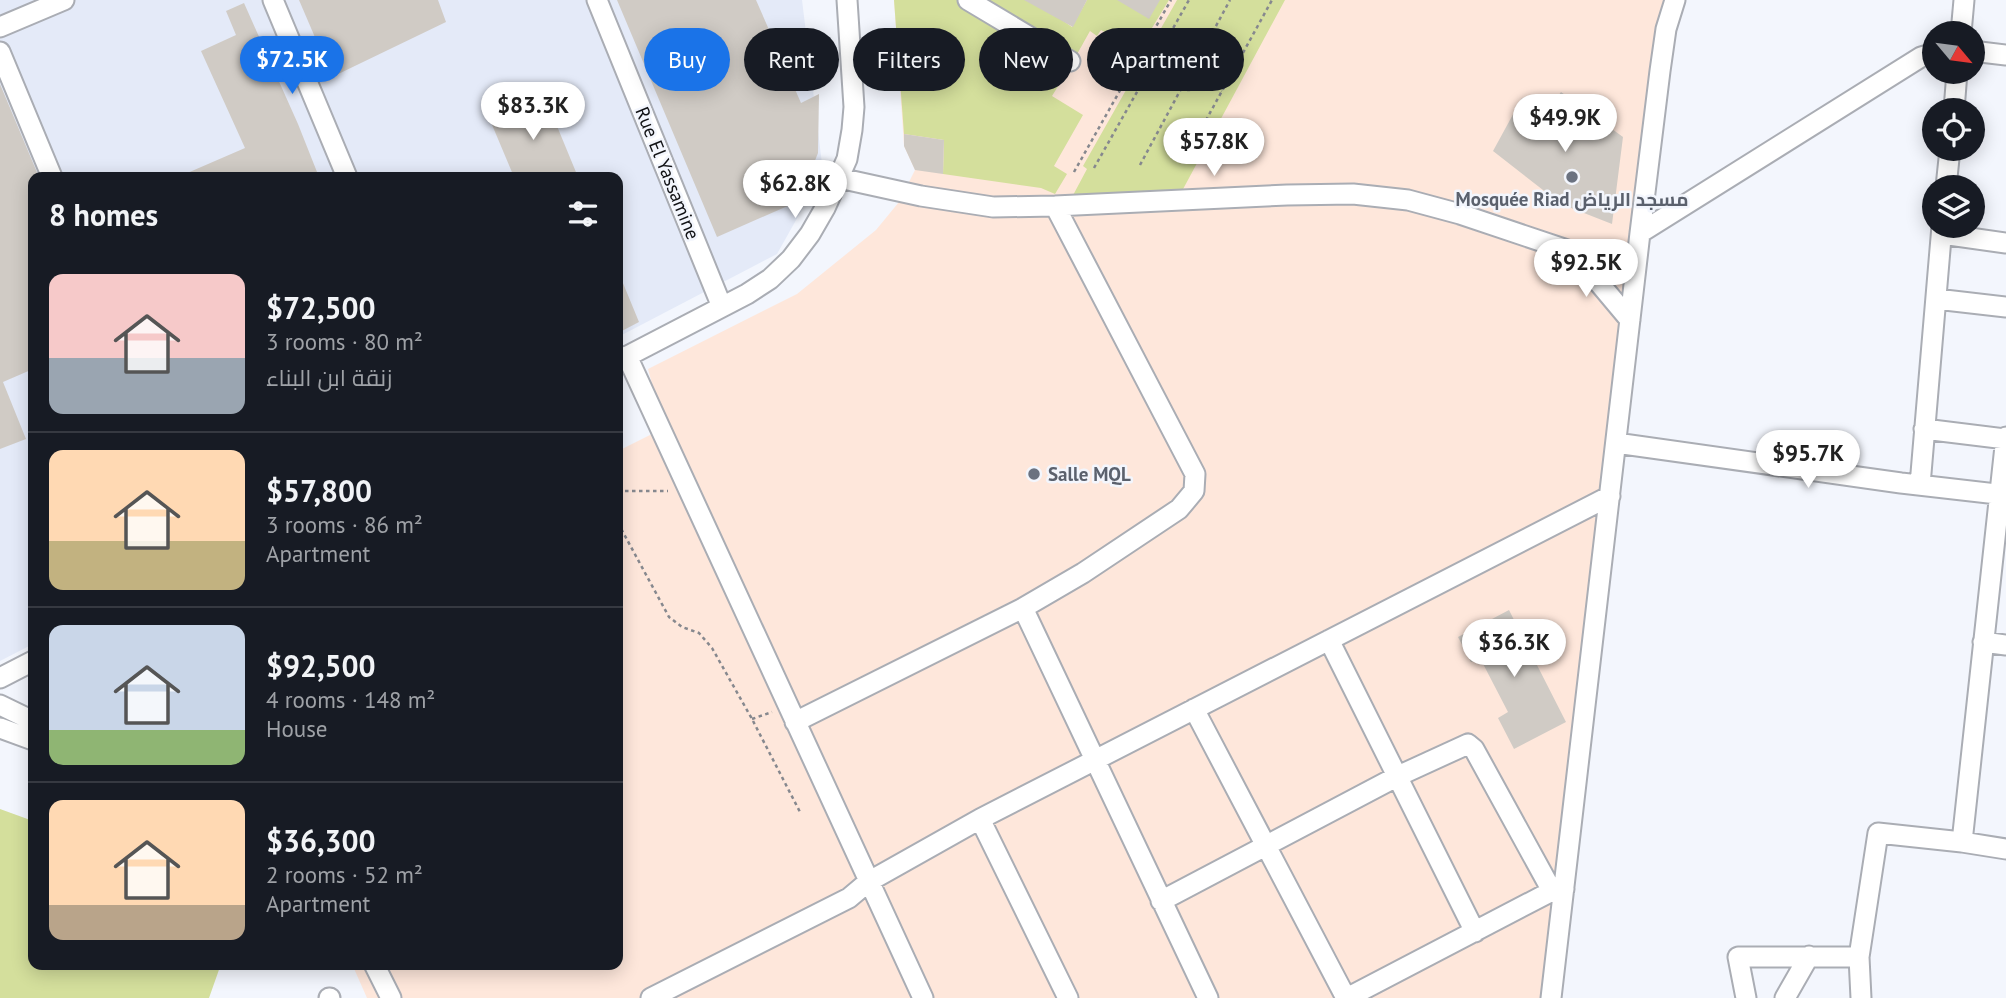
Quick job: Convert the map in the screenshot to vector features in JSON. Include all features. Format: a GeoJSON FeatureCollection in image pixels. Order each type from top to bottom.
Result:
{"type":"FeatureCollection","features":[{"type":"Feature","properties":{"kind":"street"},"geometry":{"type":"LineString","coordinates":[[0,27],[21,9],[64,0]]}},
{"type":"Feature","properties":{"kind":"street"},"geometry":{"type":"LineString","coordinates":[[273,0],[345,172]]}},
{"type":"Feature","properties":{"kind":"street","name":"Rue El Yassamine"},"geometry":{"type":"LineString","coordinates":[[597,0],[722,307]]}},
{"type":"Feature","properties":{"kind":"street"},"geometry":{"type":"LineString","coordinates":[[623,357],[770,279],[791,259],[810,234],[847,159],[854,107],[847,0]]}},
{"type":"Feature","properties":{"kind":"street"},"geometry":{"type":"LineString","coordinates":[[968,0],[1015,28]]}},
{"type":"Feature","properties":{"kind":"street"},"geometry":{"type":"LineString","coordinates":[[1551,998],[1558,890],[1610,496],[1660,71],[1675,0]]}},
{"type":"Feature","properties":{"kind":"street"},"geometry":{"type":"LineString","coordinates":[[1962,21],[1964,0]]}},
{"type":"Feature","properties":{"kind":"street"},"geometry":{"type":"LineString","coordinates":[[0,52],[50,172]]}},
{"type":"Feature","properties":{"kind":"street"},"geometry":{"type":"LineString","coordinates":[[1985,53],[2006,55]]}},
{"type":"Feature","properties":{"kind":"street"},"geometry":{"type":"LineString","coordinates":[[1640,233],[1922,57]]}},
{"type":"Feature","properties":{"kind":"street"},"geometry":{"type":"LineString","coordinates":[[839,178],[993,207],[1353,194],[1421,203],[1573,252],[1636,269]]}},
{"type":"Feature","properties":{"kind":"street"},"geometry":{"type":"LineString","coordinates":[[792,714],[1023,608],[1083,573],[1179,509],[1188,500],[1196,481],[1189,461],[1055,206]]}},
{"type":"Feature","properties":{"kind":"street"},"geometry":{"type":"LineString","coordinates":[[1920,485],[1941,238]]}},
{"type":"Feature","properties":{"kind":"street"},"geometry":{"type":"LineString","coordinates":[[1981,238],[2006,243]]}},
{"type":"Feature","properties":{"kind":"street"},"geometry":{"type":"LineString","coordinates":[[1573,252],[1630,320]]}},
{"type":"Feature","properties":{"kind":"street"},"geometry":{"type":"LineString","coordinates":[[1936,299],[2006,307]]}},
{"type":"Feature","properties":{"kind":"street"},"geometry":{"type":"LineString","coordinates":[[623,360],[792,714],[923,998]]}},
{"type":"Feature","properties":{"kind":"street"},"geometry":{"type":"LineString","coordinates":[[1924,429],[2006,438],[2002,495],[1962,842]]}},
{"type":"Feature","properties":{"kind":"street"},"geometry":{"type":"LineString","coordinates":[[1616,443],[2002,495]]}},
{"type":"Feature","properties":{"kind":"street"},"geometry":{"type":"LineString","coordinates":[[651,998],[849,898],[868,882],[980,819],[1610,496]]}},
{"type":"Feature","properties":{"kind":"street"},"geometry":{"type":"LineString","coordinates":[[1023,608],[1208,998]]}},
{"type":"Feature","properties":{"kind":"street"},"geometry":{"type":"LineString","coordinates":[[1329,640],[1475,932]]}},
{"type":"Feature","properties":{"kind":"street"},"geometry":{"type":"LineString","coordinates":[[1983,642],[2006,645]]}},
{"type":"Feature","properties":{"kind":"street"},"geometry":{"type":"LineString","coordinates":[[0,678],[28,664]]}},
{"type":"Feature","properties":{"kind":"street"},"geometry":{"type":"LineString","coordinates":[[0,705],[28,719]]}},
{"type":"Feature","properties":{"kind":"street"},"geometry":{"type":"LineString","coordinates":[[1194,709],[1346,998],[1558,890]]}},
{"type":"Feature","properties":{"kind":"street"},"geometry":{"type":"LineString","coordinates":[[0,728],[28,738]]}},
{"type":"Feature","properties":{"kind":"street"},"geometry":{"type":"LineString","coordinates":[[1161,901],[1398,776],[1465,745],[1473,746],[1558,890]]}},
{"type":"Feature","properties":{"kind":"street"},"geometry":{"type":"LineString","coordinates":[[980,819],[1068,998]]}},
{"type":"Feature","properties":{"kind":"street"},"geometry":{"type":"LineString","coordinates":[[1861,998],[1859,957],[1878,833],[2006,849]]}},
{"type":"Feature","properties":{"kind":"street"},"geometry":{"type":"LineString","coordinates":[[1786,998],[1809,956]]}},
{"type":"Feature","properties":{"kind":"street"},"geometry":{"type":"LineString","coordinates":[[1746,998],[1738,957],[1859,957]]}},
{"type":"Feature","properties":{"kind":"street"},"geometry":{"type":"LineString","coordinates":[[377,970],[391,998]]}},
{"type":"Feature","properties":{"kind":"path"},"geometry":{"type":"LineString","coordinates":[[1074,172],[1171,0]]}},
{"type":"Feature","properties":{"kind":"path"},"geometry":{"type":"LineString","coordinates":[[1173,28],[1189,0]]}},
{"type":"Feature","properties":{"kind":"path"},"geometry":{"type":"LineString","coordinates":[[1215,28],[1230,0]]}},
{"type":"Feature","properties":{"kind":"path"},"geometry":{"type":"LineString","coordinates":[[1244,51],[1272,0]]}},
{"type":"Feature","properties":{"kind":"path"},"geometry":{"type":"LineString","coordinates":[[1094,168],[1137,91]]}},
{"type":"Feature","properties":{"kind":"path"},"geometry":{"type":"LineString","coordinates":[[1140,165],[1180,91]]}},
{"type":"Feature","properties":{"kind":"path"},"geometry":{"type":"LineString","coordinates":[[1189,151],[1222,91]]}},
{"type":"Feature","properties":{"kind":"path"},"geometry":{"type":"LineString","coordinates":[[623,491],[668,491]]}},
{"type":"Feature","properties":{"kind":"path"},"geometry":{"type":"LineString","coordinates":[[623,532],[669,617],[708,642],[800,812]]}},
{"type":"Feature","properties":{"kind":"path"},"geometry":{"type":"LineString","coordinates":[[752,719],[792,714]]}},
{"type":"Feature","properties":{"kind":"shaded area"},"geometry":{"type":"Polygon","coordinates":[[[0,0],[802,0],[805,28],[744,28],[744,91],[813,91],[823,172],[777,254],[623,334],[623,172],[28,172],[28,647],[0,661],[0,0]]]}},
{"type":"Feature","properties":{"kind":"shaded area"},"geometry":{"type":"Polygon","coordinates":[[[894,0],[1664,0],[1641,146],[1610,411],[1548,998],[367,998],[355,970],[623,970],[623,448],[664,428],[648,369],[797,294],[876,230],[899,202],[915,170],[904,146],[900,91],[965,91],[965,28],[896,28],[894,0]]]}},
{"type":"Feature","properties":{"kind":"green space"},"geometry":{"type":"Polygon","coordinates":[[[894,0],[957,0],[1004,28],[979,28],[979,91],[1055,91],[1052,96],[1083,115],[1054,166],[1067,174],[1055,194],[1041,188],[943,174],[944,140],[904,134],[901,91],[965,91],[965,28],[896,28],[894,0]]]}},
{"type":"Feature","properties":{"kind":"green space"},"geometry":{"type":"Polygon","coordinates":[[[981,0],[1033,0],[1072,27],[1087,0],[1169,0],[1152,28],[1087,28],[1087,36],[1076,56],[1073,54],[1073,28],[1028,28],[981,0]]]}},
{"type":"Feature","properties":{"kind":"green space"},"geometry":{"type":"Polygon","coordinates":[[[1177,0],[1285,0],[1244,76],[1244,28],[1161,28],[1177,0]]]}},
{"type":"Feature","properties":{"kind":"green space"},"geometry":{"type":"Polygon","coordinates":[[[1125,91],[1236,91],[1182,191],[1071,199],[1087,169],[1083,166],[1125,91]]]}},
{"type":"Feature","properties":{"kind":"green space"},"geometry":{"type":"Polygon","coordinates":[[[0,809],[28,819],[28,970],[219,970],[209,998],[0,998],[0,809]]]}},
{"type":"Feature","properties":{"kind":"building"},"geometry":{"type":"Polygon","coordinates":[[[299,0],[438,0],[446,22],[332,77],[299,0]]]}},
{"type":"Feature","properties":{"kind":"building"},"geometry":{"type":"Polygon","coordinates":[[[617,0],[756,0],[768,28],[744,28],[744,91],[796,91],[801,103],[819,94],[818,153],[799,201],[717,237],[655,91],[730,91],[730,28],[644,28],[644,64],[617,0]]]}},
{"type":"Feature","properties":{"kind":"building"},"geometry":{"type":"Polygon","coordinates":[[[1024,0],[1087,0],[1073,27],[1024,0]]]}},
{"type":"Feature","properties":{"kind":"building"},"geometry":{"type":"Polygon","coordinates":[[[1117,0],[1160,0],[1149,19],[1117,0]]]}},
{"type":"Feature","properties":{"kind":"building"},"geometry":{"type":"Polygon","coordinates":[[[244,3],[317,172],[190,172],[245,148],[201,51],[236,35],[226,11],[244,3]]]}},
{"type":"Feature","properties":{"kind":"building"},"geometry":{"type":"Polygon","coordinates":[[[0,84],[37,172],[28,172],[28,371],[3,382],[26,439],[0,449],[0,84]]]}},
{"type":"Feature","properties":{"kind":"building","name":"Mosquée Riad مسجد الرياض"},"geometry":{"type":"Polygon","coordinates":[[[1561,92],[1623,137],[1612,224],[1561,204],[1493,151],[1522,98],[1530,97],[1548,110],[1561,92]]]}},
{"type":"Feature","properties":{"kind":"building"},"geometry":{"type":"Polygon","coordinates":[[[545,97],[576,172],[512,172],[490,120],[545,97]]]}},
{"type":"Feature","properties":{"kind":"building"},"geometry":{"type":"Polygon","coordinates":[[[904,134],[944,140],[943,174],[915,170],[904,146],[904,134]]]}},
{"type":"Feature","properties":{"kind":"building"},"geometry":{"type":"Polygon","coordinates":[[[623,283],[639,322],[623,330],[623,283]]]}},
{"type":"Feature","properties":{"kind":"building"},"geometry":{"type":"Polygon","coordinates":[[[1509,610],[1566,722],[1514,749],[1498,718],[1508,712],[1480,658],[1471,662],[1458,637],[1509,610]]]}},
{"type":"Feature","properties":{"kind":"place","name":"Mosquée Riad مسجد الرياض"},"geometry":{"type":"Point","coordinates":[1572,177]}},
{"type":"Feature","properties":{"kind":"place","name":"Salle MQL"},"geometry":{"type":"Point","coordinates":[1034,474]}}]}
